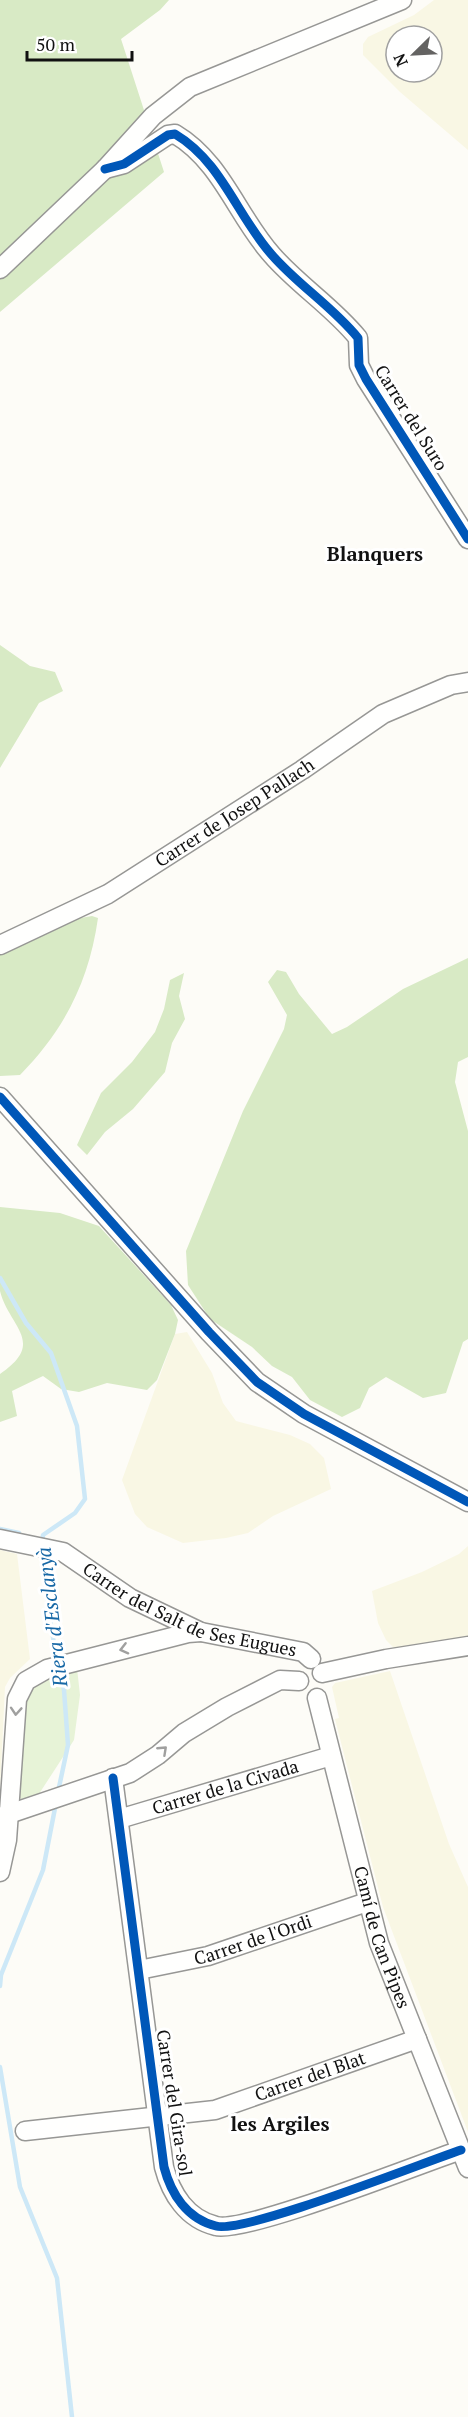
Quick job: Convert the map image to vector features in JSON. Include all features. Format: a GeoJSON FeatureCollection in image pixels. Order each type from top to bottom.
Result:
{"type":"FeatureCollection","features":[{"type":"Feature","properties":{"kind":"street"},"geometry":{"type":"LineString","coordinates":[[0,269],[105,170],[153,116],[190,87],[402,0]]}},
{"type":"Feature","properties":{"kind":"street","name":"Carrer del Suro"},"geometry":{"type":"LineString","coordinates":[[105,170],[129,161],[168,135],[175,134],[202,155],[227,186],[256,236],[272,256],[358,338],[359,364],[366,379],[468,539]]}},
{"type":"Feature","properties":{"kind":"street","name":"Carrer de Josep Pallach"},"geometry":{"type":"LineString","coordinates":[[0,945],[108,894],[302,770],[383,714],[451,685],[468,682]]}},
{"type":"Feature","properties":{"kind":"street"},"geometry":{"type":"LineString","coordinates":[[0,1097],[209,1332],[257,1382],[304,1414],[468,1502]]}},
{"type":"Feature","properties":{"kind":"street","name":"Carrer del Salt de Ses Eugues"},"geometry":{"type":"LineString","coordinates":[[0,1539],[41,1547],[78,1560],[130,1598],[201,1632],[303,1652],[318,1668]]}},
{"type":"Feature","properties":{"kind":"street"},"geometry":{"type":"LineString","coordinates":[[160,1613],[173,1626],[173,1632],[165,1639]]}},
{"type":"Feature","properties":{"kind":"street"},"geometry":{"type":"LineString","coordinates":[[0,1872],[17,1699],[26,1681],[49,1668],[201,1632]]}},
{"type":"Feature","properties":{"kind":"street"},"geometry":{"type":"LineString","coordinates":[[4,1816],[142,1767],[183,1733],[245,1697],[280,1680],[315,1683],[318,1668],[358,1665],[468,1646]]}},
{"type":"Feature","properties":{"kind":"street","name":"Camí de Can Pipes"},"geometry":{"type":"LineString","coordinates":[[318,1668],[317,1698],[379,1943],[468,2168]]}},
{"type":"Feature","properties":{"kind":"street"},"geometry":{"type":"LineString","coordinates":[[301,1682],[317,1698]]}},
{"type":"Feature","properties":{"kind":"street","name":"Carrer de la Civada"},"geometry":{"type":"LineString","coordinates":[[119,1819],[331,1756]]}},
{"type":"Feature","properties":{"kind":"street","name":"Carrer del Gira-sol"},"geometry":{"type":"LineString","coordinates":[[113,1778],[169,2184],[189,2212],[217,2227],[254,2222],[461,2150]]}},
{"type":"Feature","properties":{"kind":"street","name":"Carrer de l'Ordi"},"geometry":{"type":"LineString","coordinates":[[139,1970],[208,1956],[367,1902]]}},
{"type":"Feature","properties":{"kind":"street","name":"Carrer del Blat"},"geometry":{"type":"LineString","coordinates":[[25,2131],[215,2110],[417,2039]]}},
{"type":"Feature","properties":{"kind":"shaded area"},"geometry":{"type":"Polygon","coordinates":[[[434,0],[468,0],[468,150],[392,84],[444,84],[444,24],[395,24],[414,15],[434,0]]]}},
{"type":"Feature","properties":{"kind":"shaded area"},"geometry":{"type":"Polygon","coordinates":[[[384,29],[384,76],[363,55],[363,44],[368,37],[384,29]]]}},
{"type":"Feature","properties":{"kind":"shaded area"},"geometry":{"type":"Polygon","coordinates":[[[187,1332],[212,1373],[223,1403],[236,1421],[290,1435],[310,1444],[324,1458],[331,1489],[273,1516],[248,1533],[226,1538],[183,1543],[147,1527],[135,1514],[122,1480],[175,1334],[187,1332]]]}},
{"type":"Feature","properties":{"kind":"shaded area"},"geometry":{"type":"Polygon","coordinates":[[[468,1546],[468,1639],[395,1649],[386,1640],[378,1623],[372,1591],[422,1572],[459,1554],[468,1546]]]}},
{"type":"Feature","properties":{"kind":"shaded area"},"geometry":{"type":"Polygon","coordinates":[[[0,1550],[17,1554],[30,1659],[10,1678],[5,1687],[0,1791],[0,1550]]]}},
{"type":"Feature","properties":{"kind":"shaded area"},"geometry":{"type":"Polygon","coordinates":[[[390,1671],[449,1844],[468,1887],[468,2132],[383,1907],[335,1719],[339,1718],[332,1687],[335,1683],[390,1671]]]}},
{"type":"Feature","properties":{"kind":"green space"},"geometry":{"type":"Polygon","coordinates":[[[0,0],[169,0],[160,10],[121,39],[164,172],[0,312],[0,0]]]}},
{"type":"Feature","properties":{"kind":"green space"},"geometry":{"type":"Polygon","coordinates":[[[0,645],[30,666],[55,672],[63,691],[39,703],[0,768],[0,645]]]}},
{"type":"Feature","properties":{"kind":"green space"},"geometry":{"type":"Polygon","coordinates":[[[92,916],[98,918],[88,963],[62,1022],[36,1058],[20,1075],[0,1076],[0,950],[75,919],[92,916]]]}},
{"type":"Feature","properties":{"kind":"green space"},"geometry":{"type":"Polygon","coordinates":[[[468,958],[468,1057],[458,1062],[455,1082],[468,1131],[468,1339],[463,1342],[446,1393],[423,1398],[386,1377],[369,1388],[360,1408],[342,1417],[310,1400],[292,1377],[272,1366],[252,1347],[210,1319],[188,1285],[186,1251],[243,1111],[284,1029],[287,1015],[268,982],[277,970],[286,972],[299,994],[332,1034],[347,1027],[403,989],[468,958]]]}},
{"type":"Feature","properties":{"kind":"green space"},"geometry":{"type":"Polygon","coordinates":[[[184,973],[179,996],[185,1019],[172,1043],[165,1072],[133,1109],[105,1132],[87,1155],[77,1145],[101,1093],[132,1062],[155,1032],[164,1009],[170,980],[184,973]]]}},
{"type":"Feature","properties":{"kind":"green space"},"geometry":{"type":"Polygon","coordinates":[[[0,1207],[60,1213],[99,1226],[171,1305],[178,1320],[175,1334],[157,1380],[147,1390],[107,1383],[79,1392],[61,1389],[43,1376],[12,1391],[17,1416],[0,1422],[0,1374],[14,1363],[21,1353],[23,1343],[21,1334],[0,1291],[0,1207]]]}},
{"type":"Feature","properties":{"kind":"green space"},"geometry":{"type":"Polygon","coordinates":[[[77,1668],[80,1695],[74,1740],[37,1797],[21,1799],[19,1797],[20,1734],[25,1701],[30,1688],[41,1677],[77,1668]]]}},
{"type":"Feature","properties":{"kind":"waterway","name":"Riera d'Esclanyà"},"geometry":{"type":"LineString","coordinates":[[0,1278],[26,1323],[51,1353],[77,1426],[85,1499],[75,1513],[43,1535],[42,1543]]}},
{"type":"Feature","properties":{"kind":"waterway"},"geometry":{"type":"LineString","coordinates":[[0,1529],[19,1533]]}},
{"type":"Feature","properties":{"kind":"waterway","name":"Riera d'Esclanyà"},"geometry":{"type":"LineString","coordinates":[[42,1551],[57,1662]]}},
{"type":"Feature","properties":{"kind":"waterway","name":"Riera d'Esclanyà"},"geometry":{"type":"LineString","coordinates":[[58,1792],[68,1745],[64,1690],[59,1670]]}},
{"type":"Feature","properties":{"kind":"waterway","name":"Riera d'Esclanyà"},"geometry":{"type":"LineString","coordinates":[[0,1986],[1,1975],[43,1870],[56,1803]]}},
{"type":"Feature","properties":{"kind":"waterway","name":"Riera d'Esclanyà"},"geometry":{"type":"LineString","coordinates":[[0,2067],[20,2187],[57,2278],[72,2417]]}},
{"type":"Feature","properties":{"kind":"cycle path"},"geometry":{"type":"LineString","coordinates":[[105,169],[124,164],[168,135],[175,134],[205,159],[272,255],[338,316],[358,338],[359,365],[366,379],[468,539]]}},
{"type":"Feature","properties":{"kind":"cycle path"},"geometry":{"type":"LineString","coordinates":[[0,1097],[209,1332],[257,1382],[304,1414],[468,1502]]}},
{"type":"Feature","properties":{"kind":"cycle path"},"geometry":{"type":"LineString","coordinates":[[113,1778],[164,2167],[171,2187],[182,2204],[206,2223],[216,2226],[233,2226],[296,2209],[461,2150]]}},
{"type":"Feature","properties":{"kind":"district","name":"Blanquers"},"geometry":{"type":"Point","coordinates":[375,554]}},
{"type":"Feature","properties":{"kind":"district","name":"les Argiles"},"geometry":{"type":"Point","coordinates":[280,2124]}}]}
